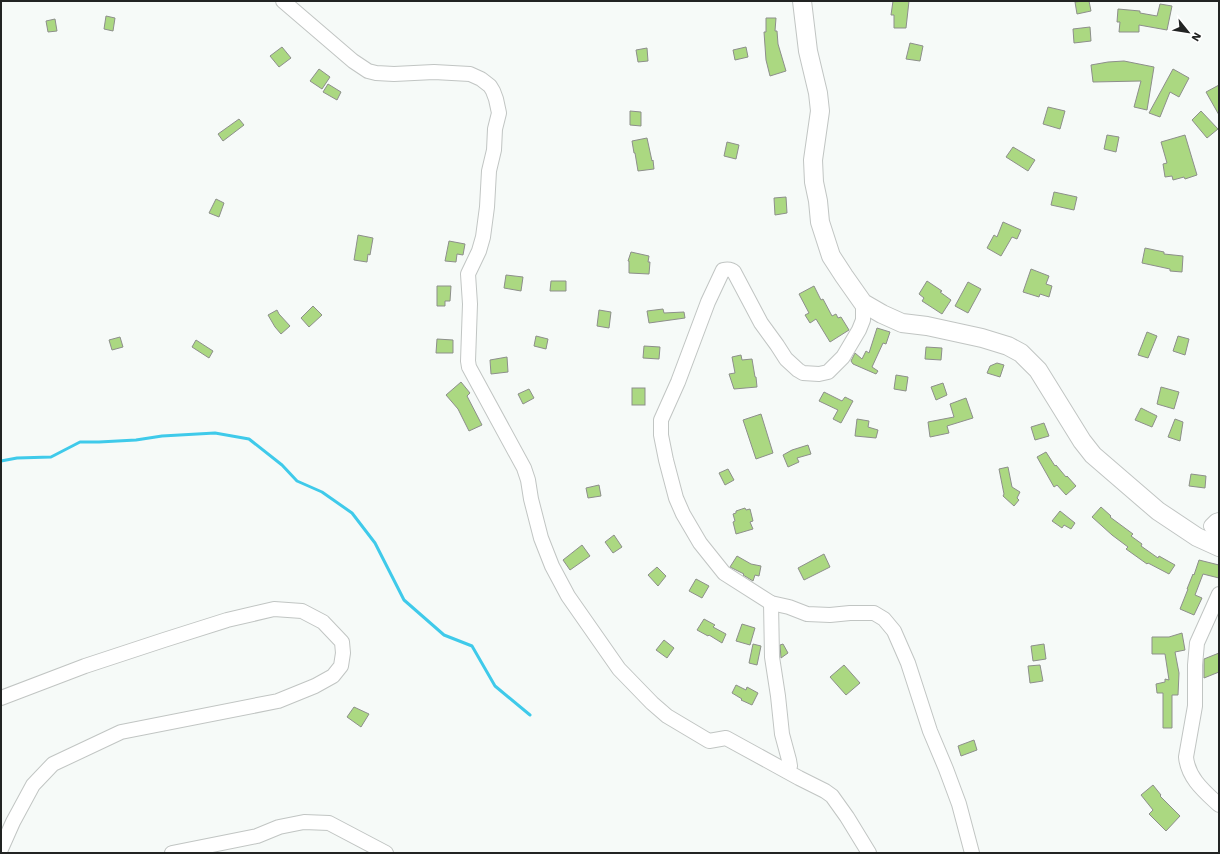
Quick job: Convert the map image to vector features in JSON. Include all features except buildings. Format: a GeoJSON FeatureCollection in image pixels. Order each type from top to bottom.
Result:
{"type":"FeatureCollection","features":[{"type":"Feature","properties":{"kind":"main road"},"geometry":{"type":"LineString","coordinates":[[802,1],[808,51],[818,94],[820,111],[813,160],[814,182],[820,222],[831,256],[863,303],[902,323],[927,326],[982,338],[1008,346],[1022,353],[1038,370],[1082,441],[1093,455],[1158,511],[1197,537],[1219,547]]}},
{"type":"Feature","properties":{"kind":"street"},"geometry":{"type":"LineString","coordinates":[[283,1],[353,61],[368,71],[382,73],[434,72],[470,74],[481,79],[490,86],[496,99],[499,113],[495,129],[494,150],[489,171],[487,207],[483,237],[479,251],[468,274],[470,304],[468,360],[469,367],[524,468],[541,538],[552,566],[568,596],[619,669],[652,703],[667,716],[709,740],[726,738],[825,791],[832,796],[850,821],[869,853]]}},
{"type":"Feature","properties":{"kind":"street"},"geometry":{"type":"LineString","coordinates":[[863,303],[863,320],[860,330],[843,357],[828,372],[819,374],[803,373],[786,359],[761,324],[734,272],[728,269],[723,270],[708,302],[678,382],[661,420],[661,435],[676,498],[683,514],[700,543],[724,573],[771,603],[790,607],[807,614],[830,615],[874,613],[884,619],[894,631],[908,663],[930,731],[959,804],[972,853]]}},
{"type":"Feature","properties":{"kind":"street"},"geometry":{"type":"LineString","coordinates":[[1219,520],[1211,526],[1215,532],[1219,534]]}},
{"type":"Feature","properties":{"kind":"street"},"geometry":{"type":"LineString","coordinates":[[1219,594],[1203,628],[1196,649],[1196,706],[1186,757],[1187,765],[1192,776],[1219,805]]}},
{"type":"Feature","properties":{"kind":"street"},"geometry":{"type":"LineString","coordinates":[[771,603],[772,657],[781,728],[790,764],[787,771]]}},
{"type":"Feature","properties":{"kind":"street"},"geometry":{"type":"LineString","coordinates":[[1,698],[86,666],[164,640],[227,620],[274,609],[302,612],[323,622],[342,642],[343,653],[341,666],[333,676],[315,686],[278,701],[121,732],[53,764],[33,785],[13,822],[1,849]]}},
{"type":"Feature","properties":{"kind":"street"},"geometry":{"type":"LineString","coordinates":[[172,853],[256,836],[279,827],[304,822],[328,823],[386,853]]}},
{"type":"Feature","properties":{"kind":"waterway"},"geometry":{"type":"LineString","coordinates":[[1,461],[17,458],[51,457],[80,442],[136,440],[162,436],[215,433],[249,439],[282,465],[297,481],[322,492],[352,513],[375,543],[404,600],[444,635],[472,646],[495,686],[530,715]]}}]}
